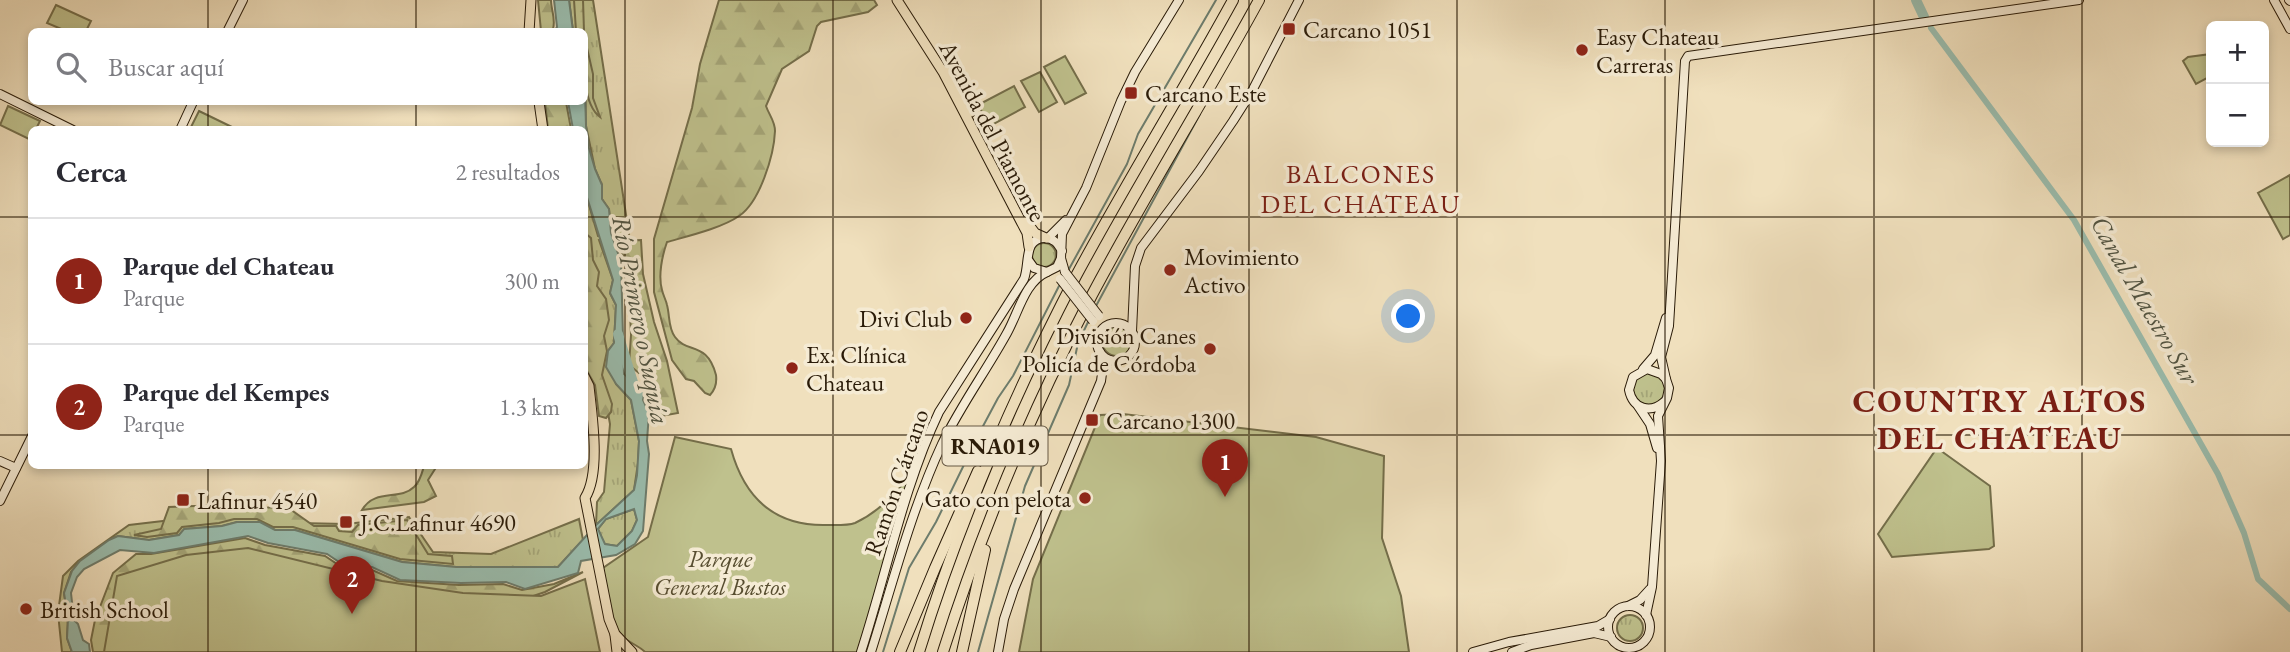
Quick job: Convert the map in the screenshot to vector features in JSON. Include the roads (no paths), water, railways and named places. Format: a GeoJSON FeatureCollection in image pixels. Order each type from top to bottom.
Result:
{"type":"FeatureCollection","features":[{"type":"Feature","properties":{"kind":"highway","name":"RNA019"},"geometry":{"type":"LineString","coordinates":[[919,652],[967,513],[1035,357],[1082,265],[1233,0]]}},
{"type":"Feature","properties":{"kind":"highway","name":"RNA019"},"geometry":{"type":"LineString","coordinates":[[943,652],[995,504],[1044,392],[1092,294],[1259,0]]}},
{"type":"Feature","properties":{"kind":"highway"},"geometry":{"type":"LineString","coordinates":[[900,652],[972,483],[998,438]]}},
{"type":"Feature","properties":{"kind":"highway"},"geometry":{"type":"LineString","coordinates":[[962,652],[995,504]]}},
{"type":"Feature","properties":{"kind":"main road"},"geometry":{"type":"LineString","coordinates":[[229,28],[243,0]]}},
{"type":"Feature","properties":{"kind":"main road"},"geometry":{"type":"LineString","coordinates":[[529,28],[531,0]]}},
{"type":"Feature","properties":{"kind":"main road","name":"Avenida del Piamonte"},"geometry":{"type":"LineString","coordinates":[[897,0],[948,81],[1027,233],[1029,247]]}},
{"type":"Feature","properties":{"kind":"main road","name":"Avenida del Piamonte"},"geometry":{"type":"LineString","coordinates":[[902,0],[954,78],[1030,227],[1046,238]]}},
{"type":"Feature","properties":{"kind":"main road"},"geometry":{"type":"LineString","coordinates":[[998,652],[1004,619],[1014,589],[1101,381],[1103,366],[1096,318],[1063,275],[1062,234],[1086,188],[1121,100],[1179,0]]}},
{"type":"Feature","properties":{"kind":"main road"},"geometry":{"type":"LineString","coordinates":[[1132,331],[1135,266],[1141,248],[1199,172],[1233,121],[1265,68],[1299,0]]}},
{"type":"Feature","properties":{"kind":"main road"},"geometry":{"type":"LineString","coordinates":[[1610,619],[1611,637],[1625,647],[1640,645],[1650,631],[1646,615],[1652,587],[1661,461],[1658,416],[1668,393],[1661,357],[1668,333],[1671,302],[1685,61],[1688,56],[2079,0]]}},
{"type":"Feature","properties":{"kind":"main road"},"geometry":{"type":"LineString","coordinates":[[2274,0],[2290,29]]}},
{"type":"Feature","properties":{"kind":"main road"},"geometry":{"type":"LineString","coordinates":[[0,94],[65,126]]}},
{"type":"Feature","properties":{"kind":"main road"},"geometry":{"type":"LineString","coordinates":[[182,126],[192,105]]}},
{"type":"Feature","properties":{"kind":"main road"},"geometry":{"type":"LineString","coordinates":[[539,105],[542,126]]}},
{"type":"Feature","properties":{"kind":"main road"},"geometry":{"type":"LineString","coordinates":[[1063,275],[1038,270],[1029,261],[1029,247],[1036,240],[1056,232],[1073,212]]}},
{"type":"Feature","properties":{"kind":"main road"},"geometry":{"type":"LineString","coordinates":[[1046,238],[1057,242],[1061,255],[1057,267],[1048,271]]}},
{"type":"Feature","properties":{"kind":"main road","name":"Ramón Cárcano"},"geometry":{"type":"LineString","coordinates":[[861,652],[908,493],[929,434],[939,412],[1024,279],[1029,261]]}},
{"type":"Feature","properties":{"kind":"main road","name":"Ramón Cárcano"},"geometry":{"type":"LineString","coordinates":[[871,652],[917,503],[943,442],[1030,288],[1039,275],[1048,271]]}},
{"type":"Feature","properties":{"kind":"main road"},"geometry":{"type":"LineString","coordinates":[[1097,337],[1102,328],[1128,314],[1135,299]]}},
{"type":"Feature","properties":{"kind":"main road"},"geometry":{"type":"LineString","coordinates":[[1661,461],[1650,424],[1632,399],[1629,390],[1631,381],[1655,355],[1671,302]]}},
{"type":"Feature","properties":{"kind":"main road"},"geometry":{"type":"LineString","coordinates":[[1096,318],[1126,325],[1136,339],[1134,349],[1128,357],[1117,361],[1107,359],[1100,352]]}},
{"type":"Feature","properties":{"kind":"main road"},"geometry":{"type":"LineString","coordinates":[[1101,381],[1117,361]]}},
{"type":"Feature","properties":{"kind":"main road"},"geometry":{"type":"LineString","coordinates":[[1640,372],[1654,370],[1666,379]]}},
{"type":"Feature","properties":{"kind":"main road"},"geometry":{"type":"LineString","coordinates":[[588,384],[594,443],[589,492],[585,498],[606,610],[615,634],[617,652]]}},
{"type":"Feature","properties":{"kind":"main road"},"geometry":{"type":"LineString","coordinates":[[1638,406],[1652,409],[1664,402]]}},
{"type":"Feature","properties":{"kind":"main road"},"geometry":{"type":"LineString","coordinates":[[0,501],[28,444]]}},
{"type":"Feature","properties":{"kind":"main road"},"geometry":{"type":"LineString","coordinates":[[0,461],[16,468]]}},
{"type":"Feature","properties":{"kind":"main road"},"geometry":{"type":"LineString","coordinates":[[1473,652],[1598,626],[1610,619],[1617,610],[1640,600],[1652,587]]}},
{"type":"Feature","properties":{"kind":"main road"},"geometry":{"type":"LineString","coordinates":[[1622,608],[1635,607],[1646,615]]}},
{"type":"Feature","properties":{"kind":"main road"},"geometry":{"type":"LineString","coordinates":[[1512,652],[1531,645],[1594,633],[1611,637]]}},
{"type":"Feature","properties":{"kind":"main road"},"geometry":{"type":"LineString","coordinates":[[615,634],[632,652]]}},
{"type":"Feature","properties":{"kind":"waterway"},"geometry":{"type":"LineString","coordinates":[[1069,269],[1127,164],[1138,134],[1216,0]]}},
{"type":"Feature","properties":{"kind":"waterway","name":"Canal Maestro Sur"},"geometry":{"type":"LineString","coordinates":[[1916,0],[1924,17]]}},
{"type":"Feature","properties":{"kind":"waterway","name":"Canal Maestro Sur"},"geometry":{"type":"LineString","coordinates":[[1931,28],[2074,220],[2218,474],[2244,533],[2258,579],[2290,609]]}},
{"type":"Feature","properties":{"kind":"waterway"},"geometry":{"type":"LineString","coordinates":[[1096,306],[1200,114]]}},
{"type":"Feature","properties":{"kind":"waterway"},"geometry":{"type":"LineString","coordinates":[[883,652],[909,568],[936,522],[982,428],[1013,376],[1059,286]]}},
{"type":"Feature","properties":{"kind":"waterway"},"geometry":{"type":"LineString","coordinates":[[978,652],[1025,486],[1069,385],[1078,343],[1089,320]]}},
{"type":"Feature","properties":{"kind":"waterway","name":"Río Primero o Suquía"},"geometry":{"type":"LineString","coordinates":[[618,334],[636,392]]}},
{"type":"Feature","properties":{"kind":"place","name":"Carcano 1051"},"geometry":{"type":"Point","coordinates":[1289,29]}},
{"type":"Feature","properties":{"kind":"place","name":"Easy Chateau Carreras"},"geometry":{"type":"Point","coordinates":[1582,50]}},
{"type":"Feature","properties":{"kind":"place","name":"Carcano Este"},"geometry":{"type":"Point","coordinates":[1131,93]}},
{"type":"Feature","properties":{"kind":"place","name":"Movimiento Activo"},"geometry":{"type":"Point","coordinates":[1170,270]}},
{"type":"Feature","properties":{"kind":"place","name":"Divi Club"},"geometry":{"type":"Point","coordinates":[966,318]}},
{"type":"Feature","properties":{"kind":"place","name":"División Canes Policía de Córdoba"},"geometry":{"type":"Point","coordinates":[1210,349]}},
{"type":"Feature","properties":{"kind":"place","name":"Ex. Clínica Chateau"},"geometry":{"type":"Point","coordinates":[792,368]}},
{"type":"Feature","properties":{"kind":"place","name":"Carcano 1300"},"geometry":{"type":"Point","coordinates":[1092,420]}},
{"type":"Feature","properties":{"kind":"place","name":"Parque del Chateau"},"geometry":{"type":"Point","coordinates":[1225,497]}},
{"type":"Feature","properties":{"kind":"place","name":"Gato con pelota"},"geometry":{"type":"Point","coordinates":[1085,498]}},
{"type":"Feature","properties":{"kind":"place","name":"Lafinur 4540"},"geometry":{"type":"Point","coordinates":[183,500]}},
{"type":"Feature","properties":{"kind":"place","name":"J.C.Lafinur 4690"},"geometry":{"type":"Point","coordinates":[346,522]}},
{"type":"Feature","properties":{"kind":"place","name":"British School"},"geometry":{"type":"Point","coordinates":[26,609]}},
{"type":"Feature","properties":{"kind":"place","name":"Parque del Kempes"},"geometry":{"type":"Point","coordinates":[352,614]}},
{"type":"Feature","properties":{"kind":"district","name":"BALCONES DEL CHATEAU"},"geometry":{"type":"Point","coordinates":[1361,189]}},
{"type":"Feature","properties":{"kind":"district","name":"COUNTRY ALTOS DEL CHATEAU"},"geometry":{"type":"Point","coordinates":[2000,420]}},
{"type":"Feature","properties":{"kind":"park label","name":"Parque General Bustos"},"geometry":{"type":"Point","coordinates":[720,572]}}]}
